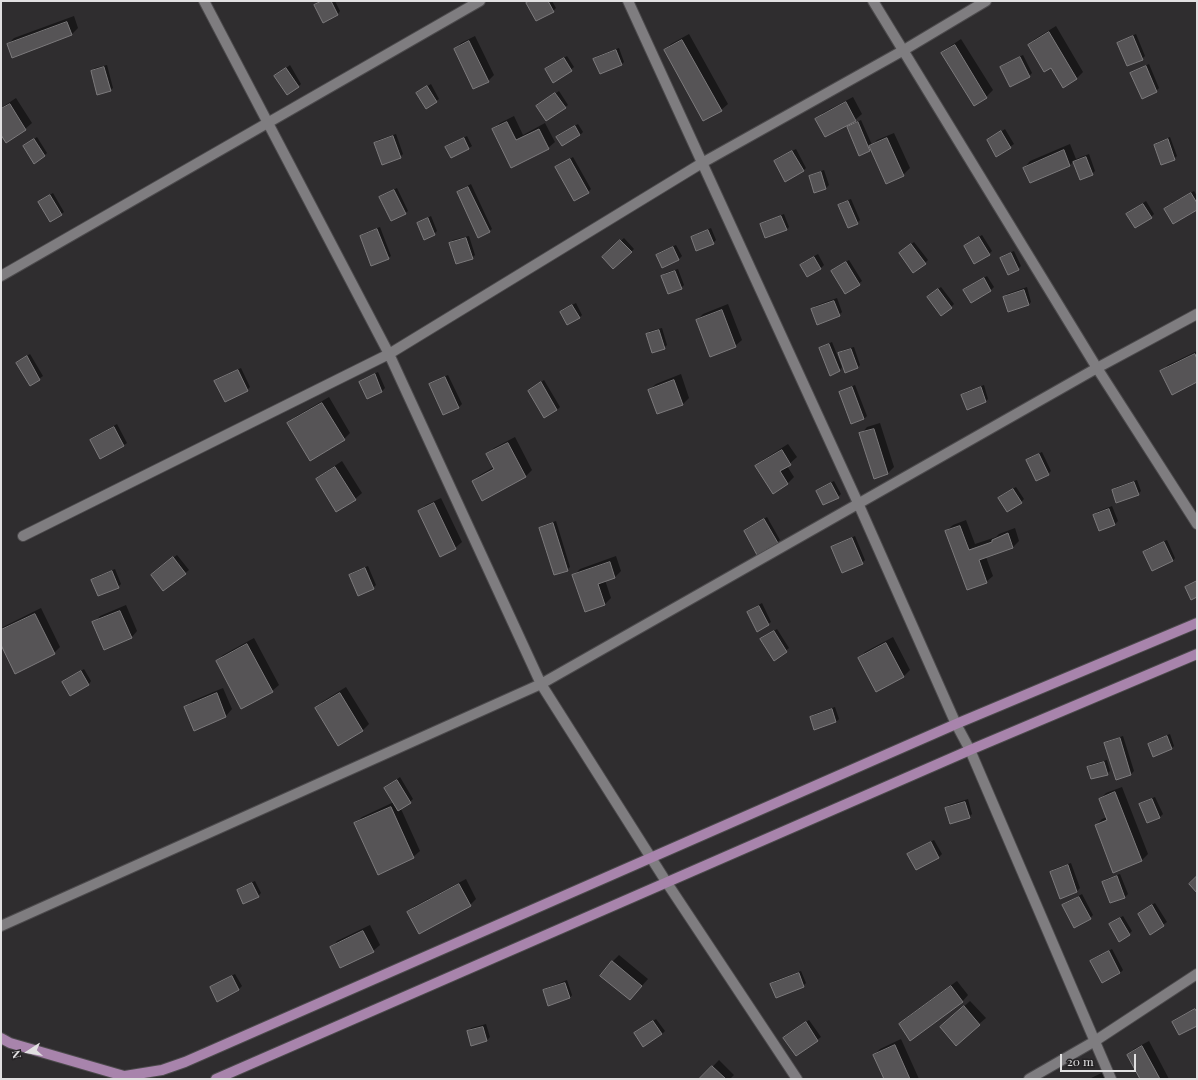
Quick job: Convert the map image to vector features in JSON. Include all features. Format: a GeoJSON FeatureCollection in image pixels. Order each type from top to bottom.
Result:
{"type":"FeatureCollection","features":[{"type":"Feature","properties":{"kind":"main road"},"geometry":{"type":"LineString","coordinates":[[1,1038],[10,1043],[130,1078],[162,1070],[184,1062],[956,724],[1197,623]]}},
{"type":"Feature","properties":{"kind":"main road"},"geometry":{"type":"LineString","coordinates":[[216,1079],[970,750],[1197,654]]}},
{"type":"Feature","properties":{"kind":"street"},"geometry":{"type":"LineString","coordinates":[[204,1],[389,354],[541,684],[667,882],[797,1079]]}},
{"type":"Feature","properties":{"kind":"street"},"geometry":{"type":"LineString","coordinates":[[1,276],[480,1]]}},
{"type":"Feature","properties":{"kind":"street"},"geometry":{"type":"LineString","coordinates":[[628,1],[858,503],[956,724],[970,750],[1111,1079]]}},
{"type":"Feature","properties":{"kind":"street"},"geometry":{"type":"LineString","coordinates":[[874,1],[1097,368],[1197,524]]}},
{"type":"Feature","properties":{"kind":"street"},"geometry":{"type":"LineString","coordinates":[[23,536],[389,354],[702,163],[904,50],[986,1]]}},
{"type":"Feature","properties":{"kind":"street"},"geometry":{"type":"LineString","coordinates":[[1,926],[541,684],[1097,368],[1197,314]]}},
{"type":"Feature","properties":{"kind":"street"},"geometry":{"type":"LineString","coordinates":[[1029,1079],[1095,1041],[1197,974]]}},
{"type":"Feature","properties":{"kind":"building"},"geometry":{"type":"Polygon","coordinates":[[[322,1],[331,1],[338,15],[323,23],[314,5],[322,1]]]}},
{"type":"Feature","properties":{"kind":"building"},"geometry":{"type":"Polygon","coordinates":[[[530,1],[548,1],[554,12],[536,21],[526,3],[530,1]]]}},
{"type":"Feature","properties":{"kind":"building"},"geometry":{"type":"Polygon","coordinates":[[[67,22],[72,35],[12,58],[7,44],[67,22]]]}},
{"type":"Feature","properties":{"kind":"building"},"geometry":{"type":"Polygon","coordinates":[[[1049,32],[1077,79],[1063,88],[1051,68],[1044,72],[1028,45],[1049,32]]]}},
{"type":"Feature","properties":{"kind":"building"},"geometry":{"type":"Polygon","coordinates":[[[1133,36],[1143,60],[1127,66],[1117,43],[1133,36]]]}},
{"type":"Feature","properties":{"kind":"building"},"geometry":{"type":"Polygon","coordinates":[[[682,40],[722,111],[703,121],[664,50],[682,40]]]}},
{"type":"Feature","properties":{"kind":"building"},"geometry":{"type":"Polygon","coordinates":[[[469,41],[489,82],[473,89],[454,49],[469,41]]]}},
{"type":"Feature","properties":{"kind":"building"},"geometry":{"type":"Polygon","coordinates":[[[955,45],[987,98],[974,106],[941,53],[955,45]]]}},
{"type":"Feature","properties":{"kind":"building"},"geometry":{"type":"Polygon","coordinates":[[[616,50],[622,65],[600,74],[593,59],[616,50]]]}},
{"type":"Feature","properties":{"kind":"building"},"geometry":{"type":"Polygon","coordinates":[[[1020,57],[1030,77],[1010,87],[1000,67],[1020,57]]]}},
{"type":"Feature","properties":{"kind":"building"},"geometry":{"type":"Polygon","coordinates":[[[564,58],[572,71],[553,83],[545,69],[564,58]]]}},
{"type":"Feature","properties":{"kind":"building"},"geometry":{"type":"Polygon","coordinates":[[[1146,66],[1157,92],[1142,99],[1130,73],[1146,66]]]}},
{"type":"Feature","properties":{"kind":"building"},"geometry":{"type":"Polygon","coordinates":[[[104,67],[111,91],[97,95],[91,71],[104,67]]]}},
{"type":"Feature","properties":{"kind":"building"},"geometry":{"type":"Polygon","coordinates":[[[286,68],[299,87],[287,95],[274,76],[286,68]]]}},
{"type":"Feature","properties":{"kind":"building"},"geometry":{"type":"Polygon","coordinates":[[[427,86],[437,102],[426,109],[416,93],[427,86]]]}},
{"type":"Feature","properties":{"kind":"building"},"geometry":{"type":"Polygon","coordinates":[[[555,93],[566,108],[546,121],[536,106],[555,93]]]}},
{"type":"Feature","properties":{"kind":"building"},"geometry":{"type":"Polygon","coordinates":[[[846,102],[856,121],[825,137],[815,119],[846,102]]]}},
{"type":"Feature","properties":{"kind":"building"},"geometry":{"type":"Polygon","coordinates":[[[10,104],[26,130],[6,143],[1,135],[1,109],[10,104]]]}},
{"type":"Feature","properties":{"kind":"building"},"geometry":{"type":"Polygon","coordinates":[[[507,122],[516,140],[539,129],[549,149],[511,168],[492,129],[507,122]]]}},
{"type":"Feature","properties":{"kind":"building"},"geometry":{"type":"Polygon","coordinates":[[[858,122],[870,151],[859,156],[847,127],[858,122]]]}},
{"type":"Feature","properties":{"kind":"building"},"geometry":{"type":"Polygon","coordinates":[[[575,126],[580,135],[562,146],[556,137],[575,126]]]}},
{"type":"Feature","properties":{"kind":"building"},"geometry":{"type":"Polygon","coordinates":[[[1001,131],[1011,148],[996,157],[987,140],[1001,131]]]}},
{"type":"Feature","properties":{"kind":"building"},"geometry":{"type":"Polygon","coordinates":[[[393,136],[401,158],[382,165],[374,143],[393,136]]]}},
{"type":"Feature","properties":{"kind":"building"},"geometry":{"type":"Polygon","coordinates":[[[464,138],[469,149],[451,158],[445,147],[464,138]]]}},
{"type":"Feature","properties":{"kind":"building"},"geometry":{"type":"Polygon","coordinates":[[[887,138],[904,176],[886,184],[869,146],[887,138]]]}},
{"type":"Feature","properties":{"kind":"building"},"geometry":{"type":"Polygon","coordinates":[[[34,139],[45,156],[34,164],[23,146],[34,139]]]}},
{"type":"Feature","properties":{"kind":"building"},"geometry":{"type":"Polygon","coordinates":[[[1168,139],[1175,160],[1161,165],[1154,145],[1168,139]]]}},
{"type":"Feature","properties":{"kind":"building"},"geometry":{"type":"Polygon","coordinates":[[[1064,150],[1070,166],[1030,183],[1023,168],[1064,150]]]}},
{"type":"Feature","properties":{"kind":"building"},"geometry":{"type":"Polygon","coordinates":[[[792,151],[804,171],[785,182],[774,161],[792,151]]]}},
{"type":"Feature","properties":{"kind":"building"},"geometry":{"type":"Polygon","coordinates":[[[1086,157],[1093,175],[1080,180],[1073,162],[1086,157]]]}},
{"type":"Feature","properties":{"kind":"building"},"geometry":{"type":"Polygon","coordinates":[[[570,159],[589,193],[574,201],[555,167],[570,159]]]}},
{"type":"Feature","properties":{"kind":"building"},"geometry":{"type":"Polygon","coordinates":[[[821,172],[826,189],[814,193],[809,176],[821,172]]]}},
{"type":"Feature","properties":{"kind":"building"},"geometry":{"type":"Polygon","coordinates":[[[468,187],[490,232],[478,238],[457,192],[468,187]]]}},
{"type":"Feature","properties":{"kind":"building"},"geometry":{"type":"Polygon","coordinates":[[[394,190],[406,214],[391,221],[379,197],[394,190]]]}},
{"type":"Feature","properties":{"kind":"building"},"geometry":{"type":"Polygon","coordinates":[[[1191,193],[1197,203],[1197,210],[1173,224],[1164,209],[1191,193]]]}},
{"type":"Feature","properties":{"kind":"building"},"geometry":{"type":"Polygon","coordinates":[[[50,195],[62,215],[50,222],[38,202],[50,195]]]}},
{"type":"Feature","properties":{"kind":"building"},"geometry":{"type":"Polygon","coordinates":[[[848,201],[858,224],[848,228],[838,205],[848,201]]]}},
{"type":"Feature","properties":{"kind":"building"},"geometry":{"type":"Polygon","coordinates":[[[1143,204],[1152,218],[1135,228],[1126,214],[1143,204]]]}},
{"type":"Feature","properties":{"kind":"building"},"geometry":{"type":"Polygon","coordinates":[[[781,216],[787,230],[765,238],[760,224],[781,216]]]}},
{"type":"Feature","properties":{"kind":"building"},"geometry":{"type":"Polygon","coordinates":[[[428,218],[435,235],[424,240],[417,223],[428,218]]]}},
{"type":"Feature","properties":{"kind":"building"},"geometry":{"type":"Polygon","coordinates":[[[377,229],[389,259],[371,266],[360,236],[377,229]]]}},
{"type":"Feature","properties":{"kind":"building"},"geometry":{"type":"Polygon","coordinates":[[[708,230],[714,244],[696,251],[691,237],[708,230]]]}},
{"type":"Feature","properties":{"kind":"building"},"geometry":{"type":"Polygon","coordinates":[[[979,237],[990,255],[974,264],[964,246],[979,237]]]}},
{"type":"Feature","properties":{"kind":"building"},"geometry":{"type":"Polygon","coordinates":[[[466,238],[473,259],[456,264],[449,243],[466,238]]]}},
{"type":"Feature","properties":{"kind":"building"},"geometry":{"type":"Polygon","coordinates":[[[620,240],[632,252],[613,269],[602,257],[620,240]]]}},
{"type":"Feature","properties":{"kind":"building"},"geometry":{"type":"Polygon","coordinates":[[[911,244],[926,264],[913,273],[899,253],[911,244]]]}},
{"type":"Feature","properties":{"kind":"building"},"geometry":{"type":"Polygon","coordinates":[[[673,247],[679,260],[662,268],[656,255],[673,247]]]}},
{"type":"Feature","properties":{"kind":"building"},"geometry":{"type":"Polygon","coordinates":[[[1011,253],[1019,270],[1008,275],[1000,258],[1011,253]]]}},
{"type":"Feature","properties":{"kind":"building"},"geometry":{"type":"Polygon","coordinates":[[[814,257],[821,269],[807,277],[800,265],[814,257]]]}},
{"type":"Feature","properties":{"kind":"building"},"geometry":{"type":"Polygon","coordinates":[[[846,262],[860,285],[845,294],[831,271],[846,262]]]}},
{"type":"Feature","properties":{"kind":"building"},"geometry":{"type":"Polygon","coordinates":[[[675,271],[682,289],[668,294],[661,276],[675,271]]]}},
{"type":"Feature","properties":{"kind":"building"},"geometry":{"type":"Polygon","coordinates":[[[984,278],[991,291],[971,303],[963,290],[984,278]]]}},
{"type":"Feature","properties":{"kind":"building"},"geometry":{"type":"Polygon","coordinates":[[[938,289],[952,308],[941,316],[927,297],[938,289]]]}},
{"type":"Feature","properties":{"kind":"building"},"geometry":{"type":"Polygon","coordinates":[[[1024,290],[1029,305],[1008,312],[1003,297],[1024,290]]]}},
{"type":"Feature","properties":{"kind":"building"},"geometry":{"type":"Polygon","coordinates":[[[834,301],[840,316],[817,325],[811,309],[834,301]]]}},
{"type":"Feature","properties":{"kind":"building"},"geometry":{"type":"Polygon","coordinates":[[[572,305],[580,318],[567,325],[560,312],[572,305]]]}},
{"type":"Feature","properties":{"kind":"building"},"geometry":{"type":"Polygon","coordinates":[[[722,310],[736,347],[710,357],[696,320],[722,310]]]}},
{"type":"Feature","properties":{"kind":"building"},"geometry":{"type":"Polygon","coordinates":[[[659,330],[665,349],[652,353],[646,334],[659,330]]]}},
{"type":"Feature","properties":{"kind":"building"},"geometry":{"type":"Polygon","coordinates":[[[829,344],[840,371],[830,376],[819,348],[829,344]]]}},
{"type":"Feature","properties":{"kind":"building"},"geometry":{"type":"Polygon","coordinates":[[[851,349],[858,368],[845,373],[838,353],[851,349]]]}},
{"type":"Feature","properties":{"kind":"building"},"geometry":{"type":"Polygon","coordinates":[[[1195,354],[1197,359],[1197,382],[1172,395],[1160,371],[1195,354]]]}},
{"type":"Feature","properties":{"kind":"building"},"geometry":{"type":"Polygon","coordinates":[[[27,356],[40,380],[30,386],[16,363],[27,356]]]}},
{"type":"Feature","properties":{"kind":"building"},"geometry":{"type":"Polygon","coordinates":[[[238,370],[248,391],[225,402],[214,381],[238,370]]]}},
{"type":"Feature","properties":{"kind":"building"},"geometry":{"type":"Polygon","coordinates":[[[375,374],[382,392],[367,399],[359,382],[375,374]]]}},
{"type":"Feature","properties":{"kind":"building"},"geometry":{"type":"Polygon","coordinates":[[[445,377],[459,408],[443,415],[429,384],[445,377]]]}},
{"type":"Feature","properties":{"kind":"building"},"geometry":{"type":"Polygon","coordinates":[[[674,380],[683,405],[657,414],[648,390],[674,380]]]}},
{"type":"Feature","properties":{"kind":"building"},"geometry":{"type":"Polygon","coordinates":[[[541,382],[557,410],[544,418],[528,391],[541,382]]]}},
{"type":"Feature","properties":{"kind":"building"},"geometry":{"type":"Polygon","coordinates":[[[852,387],[864,419],[851,424],[839,392],[852,387]]]}},
{"type":"Feature","properties":{"kind":"building"},"geometry":{"type":"Polygon","coordinates":[[[981,387],[986,402],[967,410],[961,395],[981,387]]]}},
{"type":"Feature","properties":{"kind":"building"},"geometry":{"type":"Polygon","coordinates":[[[322,403],[345,440],[310,461],[287,423],[322,403]]]}},
{"type":"Feature","properties":{"kind":"building"},"geometry":{"type":"Polygon","coordinates":[[[114,427],[124,446],[100,459],[90,440],[114,427]]]}},
{"type":"Feature","properties":{"kind":"building"},"geometry":{"type":"Polygon","coordinates":[[[874,429],[888,474],[874,479],[859,433],[874,429]]]}},
{"type":"Feature","properties":{"kind":"building"},"geometry":{"type":"Polygon","coordinates":[[[508,443],[526,477],[482,501],[472,481],[494,469],[486,454],[508,443]]]}},
{"type":"Feature","properties":{"kind":"building"},"geometry":{"type":"Polygon","coordinates":[[[782,450],[791,465],[780,471],[788,484],[773,494],[755,466],[782,450]]]}},
{"type":"Feature","properties":{"kind":"building"},"geometry":{"type":"Polygon","coordinates":[[[1039,454],[1049,475],[1036,481],[1026,460],[1039,454]]]}},
{"type":"Feature","properties":{"kind":"building"},"geometry":{"type":"Polygon","coordinates":[[[335,467],[356,500],[336,512],[316,479],[335,467]]]}},
{"type":"Feature","properties":{"kind":"building"},"geometry":{"type":"Polygon","coordinates":[[[1134,482],[1139,495],[1116,503],[1112,490],[1134,482]]]}},
{"type":"Feature","properties":{"kind":"building"},"geometry":{"type":"Polygon","coordinates":[[[831,483],[839,498],[823,505],[816,491],[831,483]]]}},
{"type":"Feature","properties":{"kind":"building"},"geometry":{"type":"Polygon","coordinates":[[[1013,489],[1022,503],[1007,512],[998,498],[1013,489]]]}},
{"type":"Feature","properties":{"kind":"building"},"geometry":{"type":"Polygon","coordinates":[[[434,503],[456,549],[440,557],[418,511],[434,503]]]}},
{"type":"Feature","properties":{"kind":"building"},"geometry":{"type":"Polygon","coordinates":[[[1109,509],[1115,525],[1099,531],[1093,515],[1109,509]]]}},
{"type":"Feature","properties":{"kind":"building"},"geometry":{"type":"Polygon","coordinates":[[[764,519],[778,543],[757,555],[744,531],[764,519]]]}},
{"type":"Feature","properties":{"kind":"building"},"geometry":{"type":"Polygon","coordinates":[[[553,523],[568,571],[554,575],[539,528],[553,523]]]}},
{"type":"Feature","properties":{"kind":"building"},"geometry":{"type":"Polygon","coordinates":[[[960,526],[969,550],[992,542],[992,540],[1008,533],[1013,548],[979,560],[987,583],[967,590],[945,531],[960,526]]]}},
{"type":"Feature","properties":{"kind":"building"},"geometry":{"type":"Polygon","coordinates":[[[852,538],[863,564],[842,573],[831,547],[852,538]]]}},
{"type":"Feature","properties":{"kind":"building"},"geometry":{"type":"Polygon","coordinates":[[[1164,542],[1173,561],[1152,571],[1143,552],[1164,542]]]}},
{"type":"Feature","properties":{"kind":"building"},"geometry":{"type":"Polygon","coordinates":[[[173,557],[186,574],[163,591],[151,575],[173,557]]]}},
{"type":"Feature","properties":{"kind":"building"},"geometry":{"type":"Polygon","coordinates":[[[610,562],[615,578],[598,584],[605,605],[585,612],[572,575],[610,562]]]}},
{"type":"Feature","properties":{"kind":"building"},"geometry":{"type":"Polygon","coordinates":[[[365,568],[374,589],[358,596],[349,575],[365,568]]]}},
{"type":"Feature","properties":{"kind":"building"},"geometry":{"type":"Polygon","coordinates":[[[112,571],[119,588],[98,596],[91,580],[112,571]]]}},
{"type":"Feature","properties":{"kind":"building"},"geometry":{"type":"Polygon","coordinates":[[[1197,581],[1197,597],[1191,600],[1185,587],[1197,581]]]}},
{"type":"Feature","properties":{"kind":"building"},"geometry":{"type":"Polygon","coordinates":[[[759,606],[769,625],[757,632],[747,612],[759,606]]]}},
{"type":"Feature","properties":{"kind":"building"},"geometry":{"type":"Polygon","coordinates":[[[120,611],[132,638],[104,650],[92,622],[120,611]]]}},
{"type":"Feature","properties":{"kind":"building"},"geometry":{"type":"Polygon","coordinates":[[[35,614],[55,654],[15,674],[1,645],[1,630],[35,614]]]}},
{"type":"Feature","properties":{"kind":"building"},"geometry":{"type":"Polygon","coordinates":[[[774,631],[787,652],[774,661],[760,639],[774,631]]]}},
{"type":"Feature","properties":{"kind":"building"},"geometry":{"type":"Polygon","coordinates":[[[886,643],[904,677],[876,692],[858,658],[886,643]]]}},
{"type":"Feature","properties":{"kind":"building"},"geometry":{"type":"Polygon","coordinates":[[[247,644],[273,692],[241,709],[216,661],[247,644]]]}},
{"type":"Feature","properties":{"kind":"building"},"geometry":{"type":"Polygon","coordinates":[[[81,671],[89,685],[70,696],[62,682],[81,671]]]}},
{"type":"Feature","properties":{"kind":"building"},"geometry":{"type":"Polygon","coordinates":[[[217,693],[226,717],[194,731],[184,707],[217,693]]]}},
{"type":"Feature","properties":{"kind":"building"},"geometry":{"type":"Polygon","coordinates":[[[340,693],[363,731],[338,746],[315,708],[340,693]]]}},
{"type":"Feature","properties":{"kind":"building"},"geometry":{"type":"Polygon","coordinates":[[[832,709],[836,722],[814,730],[810,717],[832,709]]]}},
{"type":"Feature","properties":{"kind":"building"},"geometry":{"type":"Polygon","coordinates":[[[1167,736],[1172,749],[1153,757],[1148,744],[1167,736]]]}},
{"type":"Feature","properties":{"kind":"building"},"geometry":{"type":"Polygon","coordinates":[[[1120,738],[1131,775],[1116,780],[1104,743],[1120,738]]]}},
{"type":"Feature","properties":{"kind":"building"},"geometry":{"type":"Polygon","coordinates":[[[1104,762],[1108,775],[1091,779],[1087,767],[1104,762]]]}},
{"type":"Feature","properties":{"kind":"building"},"geometry":{"type":"Polygon","coordinates":[[[397,780],[411,803],[398,811],[384,788],[397,780]]]}},
{"type":"Feature","properties":{"kind":"building"},"geometry":{"type":"Polygon","coordinates":[[[1115,792],[1142,861],[1113,873],[1095,825],[1107,820],[1099,799],[1115,792]]]}},
{"type":"Feature","properties":{"kind":"building"},"geometry":{"type":"Polygon","coordinates":[[[1152,799],[1160,818],[1147,823],[1139,804],[1152,799]]]}},
{"type":"Feature","properties":{"kind":"building"},"geometry":{"type":"Polygon","coordinates":[[[965,802],[970,818],[950,824],[945,808],[965,802]]]}},
{"type":"Feature","properties":{"kind":"building"},"geometry":{"type":"Polygon","coordinates":[[[391,807],[414,858],[378,875],[354,823],[391,807]]]}},
{"type":"Feature","properties":{"kind":"building"},"geometry":{"type":"Polygon","coordinates":[[[931,842],[939,858],[916,870],[907,854],[931,842]]]}},
{"type":"Feature","properties":{"kind":"building"},"geometry":{"type":"Polygon","coordinates":[[[1068,865],[1077,892],[1060,899],[1050,872],[1068,865]]]}},
{"type":"Feature","properties":{"kind":"building"},"geometry":{"type":"Polygon","coordinates":[[[1117,876],[1125,898],[1110,903],[1102,882],[1117,876]]]}},
{"type":"Feature","properties":{"kind":"building"},"geometry":{"type":"Polygon","coordinates":[[[1197,876],[1197,893],[1189,884],[1197,876]]]}},
{"type":"Feature","properties":{"kind":"building"},"geometry":{"type":"Polygon","coordinates":[[[252,883],[259,897],[243,904],[237,890],[252,883]]]}},
{"type":"Feature","properties":{"kind":"building"},"geometry":{"type":"Polygon","coordinates":[[[459,884],[471,906],[419,934],[407,912],[459,884]]]}},
{"type":"Feature","properties":{"kind":"building"},"geometry":{"type":"Polygon","coordinates":[[[1079,897],[1091,919],[1074,928],[1062,905],[1079,897]]]}},
{"type":"Feature","properties":{"kind":"building"},"geometry":{"type":"Polygon","coordinates":[[[1152,905],[1164,926],[1150,935],[1138,914],[1152,905]]]}},
{"type":"Feature","properties":{"kind":"building"},"geometry":{"type":"Polygon","coordinates":[[[1120,918],[1130,935],[1119,942],[1109,924],[1120,918]]]}},
{"type":"Feature","properties":{"kind":"building"},"geometry":{"type":"Polygon","coordinates":[[[363,931],[374,952],[340,968],[330,947],[363,931]]]}},
{"type":"Feature","properties":{"kind":"building"},"geometry":{"type":"Polygon","coordinates":[[[1109,951],[1120,973],[1102,983],[1090,961],[1109,951]]]}},
{"type":"Feature","properties":{"kind":"building"},"geometry":{"type":"Polygon","coordinates":[[[612,961],[642,986],[630,1000],[600,976],[612,961]]]}},
{"type":"Feature","properties":{"kind":"building"},"geometry":{"type":"Polygon","coordinates":[[[799,973],[804,987],[776,998],[770,984],[799,973]]]}},
{"type":"Feature","properties":{"kind":"building"},"geometry":{"type":"Polygon","coordinates":[[[232,976],[239,990],[217,1002],[210,987],[232,976]]]}},
{"type":"Feature","properties":{"kind":"building"},"geometry":{"type":"Polygon","coordinates":[[[565,983],[570,998],[548,1006],[543,990],[565,983]]]}},
{"type":"Feature","properties":{"kind":"building"},"geometry":{"type":"Polygon","coordinates":[[[951,986],[963,1002],[910,1041],[899,1024],[951,986]]]}},
{"type":"Feature","properties":{"kind":"building"},"geometry":{"type":"Polygon","coordinates":[[[964,1006],[980,1025],[956,1046],[940,1027],[964,1006]]]}},
{"type":"Feature","properties":{"kind":"building"},"geometry":{"type":"Polygon","coordinates":[[[1195,1009],[1197,1012],[1197,1026],[1179,1035],[1172,1022],[1195,1009]]]}},
{"type":"Feature","properties":{"kind":"building"},"geometry":{"type":"Polygon","coordinates":[[[653,1021],[662,1034],[643,1047],[634,1033],[653,1021]]]}},
{"type":"Feature","properties":{"kind":"building"},"geometry":{"type":"Polygon","coordinates":[[[806,1022],[818,1041],[796,1056],[783,1038],[806,1022]]]}},
{"type":"Feature","properties":{"kind":"building"},"geometry":{"type":"Polygon","coordinates":[[[483,1027],[487,1041],[471,1046],[467,1031],[483,1027]]]}},
{"type":"Feature","properties":{"kind":"building"},"geometry":{"type":"Polygon","coordinates":[[[895,1045],[910,1079],[884,1079],[873,1055],[895,1045]]]}},
{"type":"Feature","properties":{"kind":"building"},"geometry":{"type":"Polygon","coordinates":[[[1142,1046],[1160,1079],[1140,1079],[1127,1055],[1142,1046]]]}},
{"type":"Feature","properties":{"kind":"building"},"geometry":{"type":"Polygon","coordinates":[[[712,1066],[726,1079],[699,1079],[712,1066]]]}}]}
